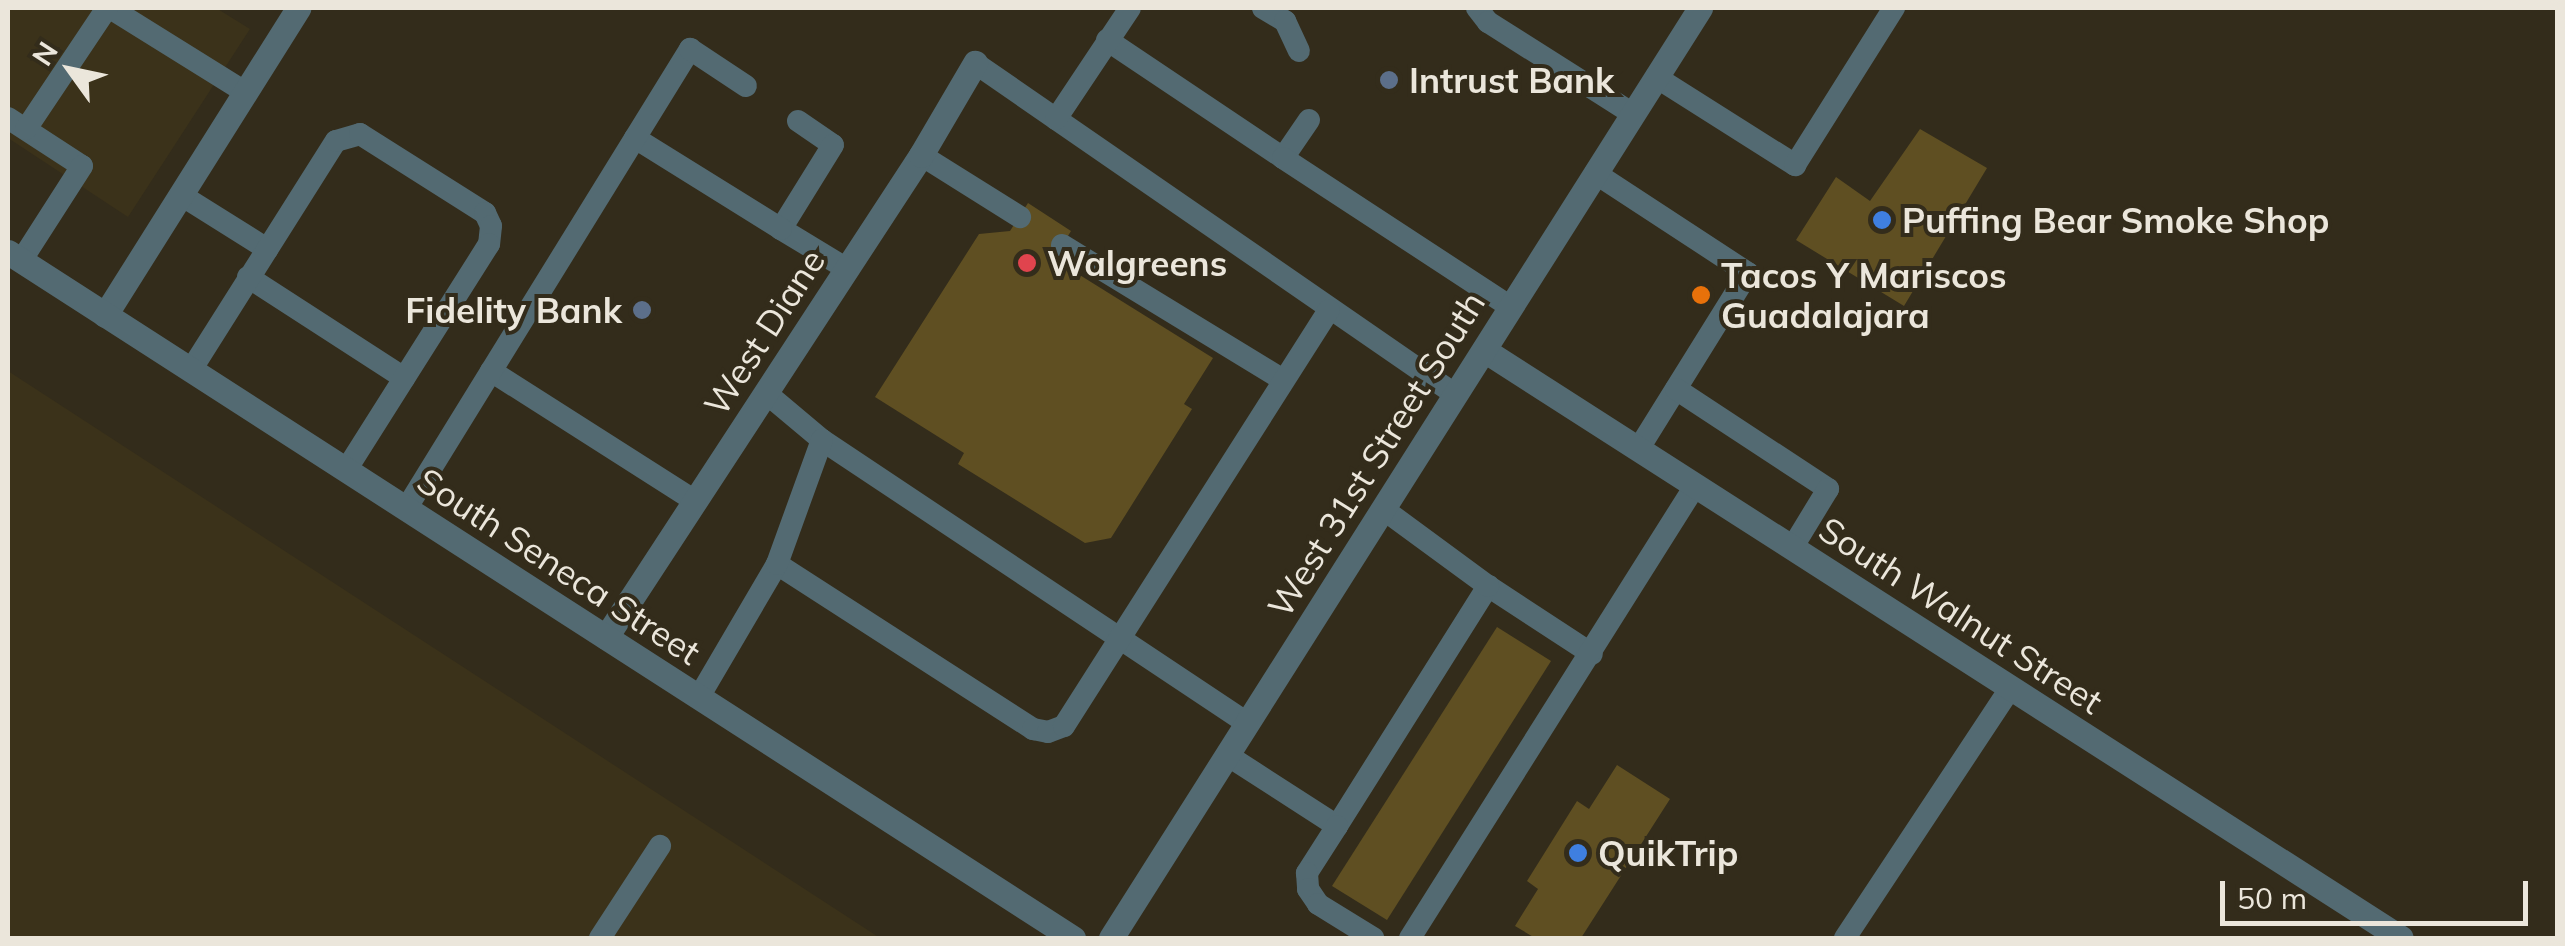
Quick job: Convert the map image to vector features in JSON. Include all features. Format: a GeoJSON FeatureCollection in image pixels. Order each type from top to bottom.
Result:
{"type":"FeatureCollection","features":[{"type":"Feature","properties":{"kind":"street"},"geometry":{"type":"LineString","coordinates":[[105,314],[298,8]]}},
{"type":"Feature","properties":{"kind":"street","name":"West 31st Street South"},"geometry":{"type":"LineString","coordinates":[[1110,938],[1700,8]]}},
{"type":"Feature","properties":{"kind":"street","name":"West Diane"},"geometry":{"type":"LineString","coordinates":[[606,638],[921,155],[975,63]]}},
{"type":"Feature","properties":{"kind":"street","name":"South Seneca Street"},"geometry":{"type":"LineString","coordinates":[[14,256],[1073,938]]}},
{"type":"Feature","properties":{"kind":"street","name":"South Walnut Street"},"geometry":{"type":"LineString","coordinates":[[1484,350],[2401,938]]}},
{"type":"Feature","properties":{"kind":"lane"},"geometry":{"type":"LineString","coordinates":[[14,256],[82,166],[17,124],[109,8],[244,92]]}},
{"type":"Feature","properties":{"kind":"lane"},"geometry":{"type":"LineString","coordinates":[[1056,119],[1130,8]]}},
{"type":"Feature","properties":{"kind":"lane"},"geometry":{"type":"LineString","coordinates":[[1263,8],[1286,21],[1298,51]]}},
{"type":"Feature","properties":{"kind":"lane"},"geometry":{"type":"LineString","coordinates":[[1477,8],[1488,22],[1633,114]]}},
{"type":"Feature","properties":{"kind":"lane"},"geometry":{"type":"LineString","coordinates":[[1656,77],[1794,165],[1894,8]]}},
{"type":"Feature","properties":{"kind":"lane"},"geometry":{"type":"LineString","coordinates":[[1108,40],[1511,308]]}},
{"type":"Feature","properties":{"kind":"lane"},"geometry":{"type":"LineString","coordinates":[[406,508],[690,49],[746,86]]}},
{"type":"Feature","properties":{"kind":"lane"},"geometry":{"type":"LineString","coordinates":[[975,63],[1456,395]]}},
{"type":"Feature","properties":{"kind":"lane"},"geometry":{"type":"LineString","coordinates":[[1283,158],[1309,120]]}},
{"type":"Feature","properties":{"kind":"lane"},"geometry":{"type":"LineString","coordinates":[[780,229],[832,145],[798,121]]}},
{"type":"Feature","properties":{"kind":"lane"},"geometry":{"type":"LineString","coordinates":[[191,370],[336,140],[360,134],[485,213],[491,226],[488,244],[346,470]]}},
{"type":"Feature","properties":{"kind":"lane"},"geometry":{"type":"LineString","coordinates":[[635,138],[847,269]]}},
{"type":"Feature","properties":{"kind":"lane"},"geometry":{"type":"LineString","coordinates":[[921,155],[1020,217]]}},
{"type":"Feature","properties":{"kind":"lane"},"geometry":{"type":"LineString","coordinates":[[1596,174],[1748,273],[1638,450]]}},
{"type":"Feature","properties":{"kind":"lane"},"geometry":{"type":"LineString","coordinates":[[180,194],[267,249]]}},
{"type":"Feature","properties":{"kind":"lane"},"geometry":{"type":"LineString","coordinates":[[1062,245],[1283,380]]}},
{"type":"Feature","properties":{"kind":"lane"},"geometry":{"type":"LineString","coordinates":[[248,278],[404,378]]}},
{"type":"Feature","properties":{"kind":"lane"},"geometry":{"type":"LineString","coordinates":[[777,564],[1033,729],[1048,732],[1064,726],[1329,310]]}},
{"type":"Feature","properties":{"kind":"lane"},"geometry":{"type":"LineString","coordinates":[[491,370],[695,501]]}},
{"type":"Feature","properties":{"kind":"lane"},"geometry":{"type":"LineString","coordinates":[[1676,390],[1828,489],[1792,548]]}},
{"type":"Feature","properties":{"kind":"lane"},"geometry":{"type":"LineString","coordinates":[[766,393],[822,440],[1248,723]]}},
{"type":"Feature","properties":{"kind":"lane"},"geometry":{"type":"LineString","coordinates":[[699,697],[777,564],[822,440]]}},
{"type":"Feature","properties":{"kind":"lane"},"geometry":{"type":"LineString","coordinates":[[1410,938],[1592,654],[1694,486]]}},
{"type":"Feature","properties":{"kind":"lane"},"geometry":{"type":"LineString","coordinates":[[1384,508],[1488,586],[1592,654]]}},
{"type":"Feature","properties":{"kind":"lane"},"geometry":{"type":"LineString","coordinates":[[1373,938],[1318,904],[1308,889],[1308,873],[1488,586]]}},
{"type":"Feature","properties":{"kind":"lane"},"geometry":{"type":"LineString","coordinates":[[1845,938],[2010,689]]}},
{"type":"Feature","properties":{"kind":"lane"},"geometry":{"type":"LineString","coordinates":[[1226,755],[1337,826]]}},
{"type":"Feature","properties":{"kind":"lane"},"geometry":{"type":"LineString","coordinates":[[600,938],[660,846]]}},
{"type":"Feature","properties":{"kind":"shaded area"},"geometry":{"type":"Polygon","coordinates":[[[8,8],[216,8],[250,29],[128,217],[8,138],[8,8]]]}},
{"type":"Feature","properties":{"kind":"shaded area"},"geometry":{"type":"Polygon","coordinates":[[[8,371],[880,938],[8,938],[8,371]]]}},
{"type":"Feature","properties":{"kind":"building","name":"Puffing Bear Smoke Shop"},"geometry":{"type":"Polygon","coordinates":[[[1920,129],[1987,168],[1904,306],[1796,240],[1836,177],[1870,201],[1920,129]]]}},
{"type":"Feature","properties":{"kind":"building","name":"Walgreens"},"geometry":{"type":"Polygon","coordinates":[[[1028,203],[1071,231],[1054,259],[1213,358],[1184,404],[1192,409],[1111,538],[1085,543],[958,464],[964,453],[875,397],[979,234],[1010,231],[1028,203]]]}},
{"type":"Feature","properties":{"kind":"building"},"geometry":{"type":"Polygon","coordinates":[[[1497,627],[1551,661],[1387,920],[1332,886],[1497,627]]]}},
{"type":"Feature","properties":{"kind":"building"},"geometry":{"type":"Polygon","coordinates":[[[1617,765],[1670,799],[1581,938],[1535,938],[1515,926],[1538,889],[1527,881],[1577,801],[1589,809],[1617,765]]]}},
{"type":"Feature","properties":{"kind":"place","name":"Intrust Bank"},"geometry":{"type":"Point","coordinates":[1389,80]}},
{"type":"Feature","properties":{"kind":"place","name":"Puffing Bear Smoke Shop"},"geometry":{"type":"Point","coordinates":[1882,220]}},
{"type":"Feature","properties":{"kind":"place","name":"Walgreens"},"geometry":{"type":"Point","coordinates":[1027,263]}},
{"type":"Feature","properties":{"kind":"place","name":"Tacos Y Mariscos Guadalajara"},"geometry":{"type":"Point","coordinates":[1701,295]}},
{"type":"Feature","properties":{"kind":"place","name":"Fidelity Bank"},"geometry":{"type":"Point","coordinates":[642,310]}},
{"type":"Feature","properties":{"kind":"place","name":"QuikTrip"},"geometry":{"type":"Point","coordinates":[1578,853]}}]}
